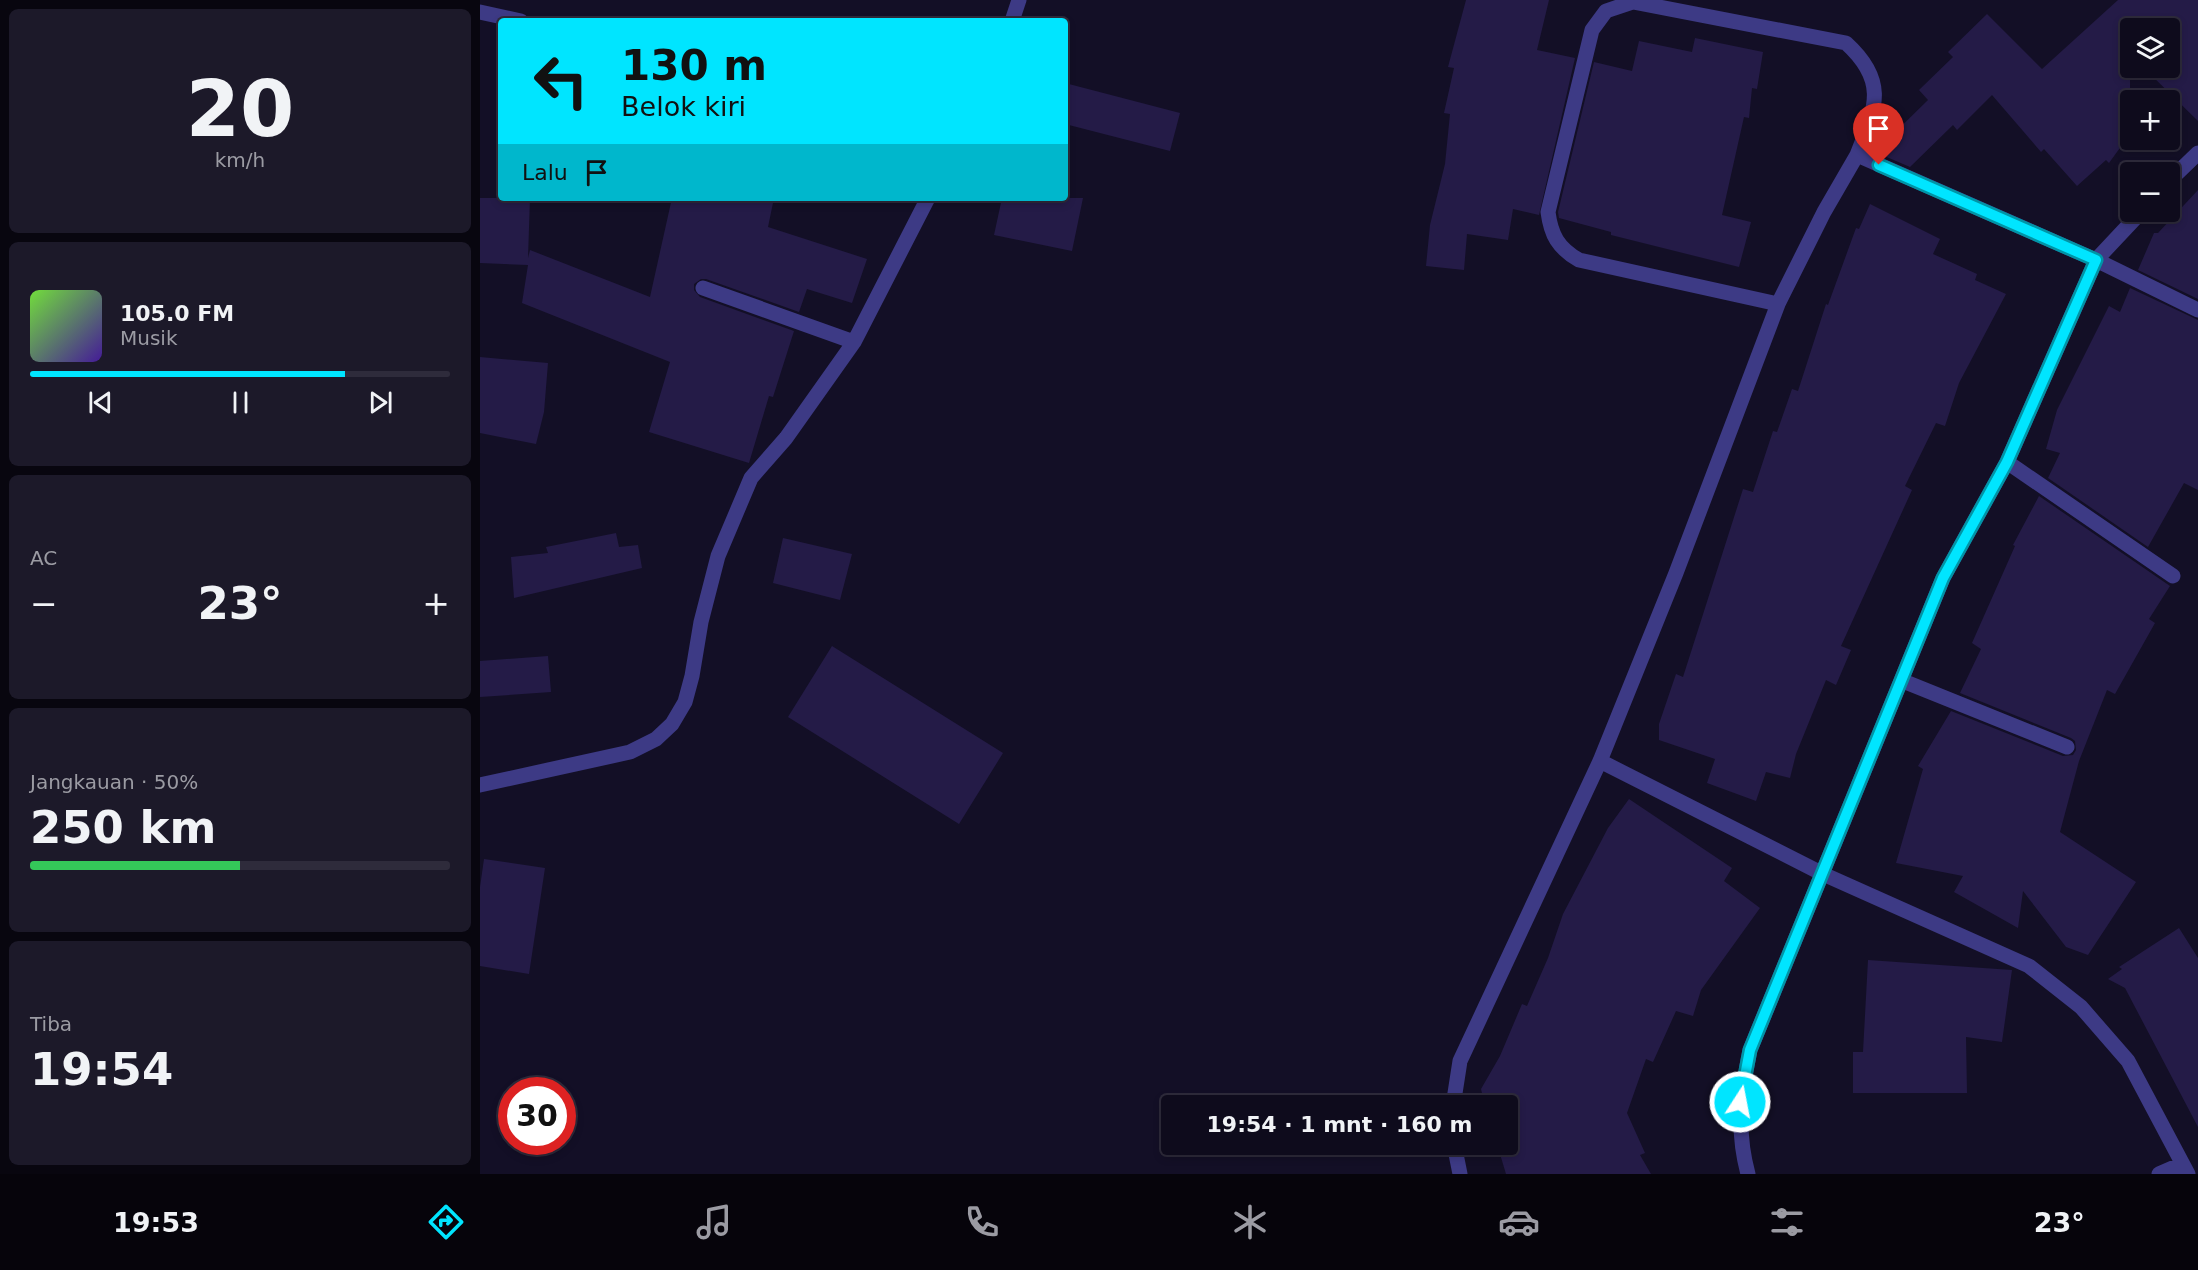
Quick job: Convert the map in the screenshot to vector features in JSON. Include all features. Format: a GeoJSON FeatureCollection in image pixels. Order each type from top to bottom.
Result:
{"type":"FeatureCollection","features":[{"type":"Feature","properties":{"kind":"street"},"geometry":{"type":"LineString","coordinates":[[1013,18],[1018,0]]}},
{"type":"Feature","properties":{"kind":"street"},"geometry":{"type":"LineString","coordinates":[[1455,1095],[1460,1061],[1600,761],[1680,562],[1778,304],[1824,212],[1857,155],[1875,109],[1874,90],[1861,57],[1846,43],[1633,2],[1606,11],[1592,30],[1548,212],[1556,242],[1579,260],[1778,304]]}},
{"type":"Feature","properties":{"kind":"street"},"geometry":{"type":"LineString","coordinates":[[480,12],[507,18]]}},
{"type":"Feature","properties":{"kind":"street"},"geometry":{"type":"LineString","coordinates":[[2180,170],[2198,153]]}},
{"type":"Feature","properties":{"kind":"street"},"geometry":{"type":"LineString","coordinates":[[1857,155],[2096,260],[2198,310]]}},
{"type":"Feature","properties":{"kind":"street"},"geometry":{"type":"LineString","coordinates":[[480,785],[630,752],[656,739],[672,724],[685,702],[701,622],[718,556],[751,478],[786,438],[854,342],[926,201]]}},
{"type":"Feature","properties":{"kind":"street"},"geometry":{"type":"LineString","coordinates":[[1748,1174],[1742,1151],[1740,1102],[1750,1050],[1903,681],[1943,578],[2007,462],[2096,260],[2132,222]]}},
{"type":"Feature","properties":{"kind":"street"},"geometry":{"type":"LineString","coordinates":[[703,288],[854,342]]}},
{"type":"Feature","properties":{"kind":"street"},"geometry":{"type":"LineString","coordinates":[[2007,462],[2173,576]]}},
{"type":"Feature","properties":{"kind":"street"},"geometry":{"type":"LineString","coordinates":[[1903,681],[2067,747]]}},
{"type":"Feature","properties":{"kind":"street"},"geometry":{"type":"LineString","coordinates":[[1600,761],[1824,874],[2030,966],[2081,1007],[2128,1061],[2185,1169],[2159,1174]]}},
{"type":"Feature","properties":{"kind":"street"},"geometry":{"type":"LineString","coordinates":[[1456,1155],[1460,1174]]}},
{"type":"Feature","properties":{"kind":"building"},"geometry":{"type":"Polygon","coordinates":[[[1466,0],[1549,0],[1537,50],[1575,58],[1539,215],[1513,209],[1508,240],[1467,234],[1464,270],[1426,266],[1430,225],[1445,164],[1450,114],[1444,113],[1454,68],[1448,67],[1466,0]]]}},
{"type":"Feature","properties":{"kind":"building"},"geometry":{"type":"Polygon","coordinates":[[[2118,0],[2198,0],[2198,121],[2180,103],[2180,90],[2166,90],[2154,78],[2180,78],[2180,18],[2120,18],[2120,78],[2130,78],[2130,90],[2120,90],[2120,148],[2109,163],[2106,160],[2077,186],[2044,149],[2041,152],[1992,95],[1957,130],[1953,125],[1910,167],[1875,152],[1928,100],[1919,90],[1953,57],[1948,52],[1987,14],[2042,69],[2118,0]]]}},
{"type":"Feature","properties":{"kind":"building"},"geometry":{"type":"Polygon","coordinates":[[[1695,38],[1763,52],[1757,89],[1752,88],[1749,118],[1744,117],[1722,215],[1751,222],[1739,267],[1611,235],[1611,232],[1559,218],[1558,212],[1594,62],[1632,71],[1639,41],[1692,52],[1695,38]]]}},
{"type":"Feature","properties":{"kind":"building"},"geometry":{"type":"Polygon","coordinates":[[[1068,84],[1180,113],[1170,151],[1068,125],[1068,84]]]}},
{"type":"Feature","properties":{"kind":"building"},"geometry":{"type":"Polygon","coordinates":[[[2198,190],[2198,299],[2138,270],[2154,233],[2158,233],[2168,222],[2180,222],[2180,209],[2198,190]]]}},
{"type":"Feature","properties":{"kind":"building"},"geometry":{"type":"Polygon","coordinates":[[[480,198],[498,198],[498,201],[530,201],[528,258],[530,250],[650,297],[671,201],[773,201],[768,227],[867,259],[852,303],[807,289],[799,312],[706,279],[701,279],[694,284],[694,290],[700,297],[794,331],[773,397],[769,396],[749,463],[649,432],[670,362],[522,303],[528,265],[480,263],[480,198]]]}},
{"type":"Feature","properties":{"kind":"building"},"geometry":{"type":"Polygon","coordinates":[[[1068,198],[1083,198],[1072,251],[994,235],[1001,201],[1068,201],[1068,198]]]}},
{"type":"Feature","properties":{"kind":"building"},"geometry":{"type":"Polygon","coordinates":[[[1870,204],[1940,239],[1933,254],[1977,274],[1975,280],[2006,294],[1959,383],[1945,426],[1936,423],[1905,486],[1912,490],[1841,646],[1851,650],[1836,685],[1826,680],[1796,754],[1790,778],[1766,772],[1756,801],[1707,783],[1715,759],[1659,740],[1659,724],[1676,674],[1683,677],[1743,489],[1753,492],[1773,431],[1777,432],[1792,389],[1798,391],[1826,304],[1828,305],[1856,228],[1859,229],[1870,204]]]}},
{"type":"Feature","properties":{"kind":"building"},"geometry":{"type":"Polygon","coordinates":[[[2130,288],[2198,320],[2198,490],[2184,483],[2148,547],[2048,478],[2060,453],[2046,449],[2057,410],[2109,306],[2120,312],[2130,288]]]}},
{"type":"Feature","properties":{"kind":"building"},"geometry":{"type":"Polygon","coordinates":[[[480,357],[548,363],[544,412],[536,444],[480,433],[480,357]]]}},
{"type":"Feature","properties":{"kind":"building"},"geometry":{"type":"Polygon","coordinates":[[[2039,496],[2170,586],[2149,619],[2155,623],[2115,694],[2107,690],[2079,761],[2060,832],[2136,882],[2088,955],[2066,947],[2023,891],[2018,928],[1954,892],[1963,876],[1896,863],[1923,769],[1918,766],[1951,711],[2063,756],[2073,755],[2076,750],[2075,741],[2071,738],[1960,693],[1981,649],[1972,643],[2015,546],[2013,545],[2039,496]]]}},
{"type":"Feature","properties":{"kind":"building"},"geometry":{"type":"Polygon","coordinates":[[[616,533],[619,547],[638,545],[642,568],[514,598],[511,557],[548,553],[546,547],[616,533]]]}},
{"type":"Feature","properties":{"kind":"building"},"geometry":{"type":"Polygon","coordinates":[[[783,538],[852,554],[840,600],[773,583],[783,538]]]}},
{"type":"Feature","properties":{"kind":"building"},"geometry":{"type":"Polygon","coordinates":[[[832,646],[1003,753],[959,824],[788,717],[832,646]]]}},
{"type":"Feature","properties":{"kind":"building"},"geometry":{"type":"Polygon","coordinates":[[[548,656],[551,692],[480,697],[480,661],[548,656]]]}},
{"type":"Feature","properties":{"kind":"building"},"geometry":{"type":"Polygon","coordinates":[[[1629,799],[1732,868],[1724,881],[1760,908],[1701,990],[1693,1016],[1676,1011],[1653,1062],[1646,1059],[1627,1113],[1645,1153],[1640,1155],[1651,1174],[1506,1174],[1500,1155],[1518,1155],[1518,1095],[1482,1095],[1481,1089],[1500,1056],[1522,1004],[1527,1006],[1548,958],[1563,914],[1608,828],[1629,799]]]}},
{"type":"Feature","properties":{"kind":"building"},"geometry":{"type":"Polygon","coordinates":[[[484,859],[545,868],[529,974],[480,966],[480,887],[484,859]]]}},
{"type":"Feature","properties":{"kind":"building"},"geometry":{"type":"Polygon","coordinates":[[[2179,928],[2198,958],[2198,1127],[2125,988],[2108,979],[2122,969],[2119,967],[2179,928]]]}},
{"type":"Feature","properties":{"kind":"building"},"geometry":{"type":"Polygon","coordinates":[[[1868,960],[2012,970],[2002,1042],[1966,1037],[1967,1093],[1853,1093],[1853,1052],[1863,1052],[1868,960]]]}},
{"type":"Feature","properties":{"kind":"route"},"geometry":{"type":"LineString","coordinates":[[1740,1102],[1750,1050],[1903,681],[1943,578],[2007,462],[2096,260],[1879,165]]}}]}
